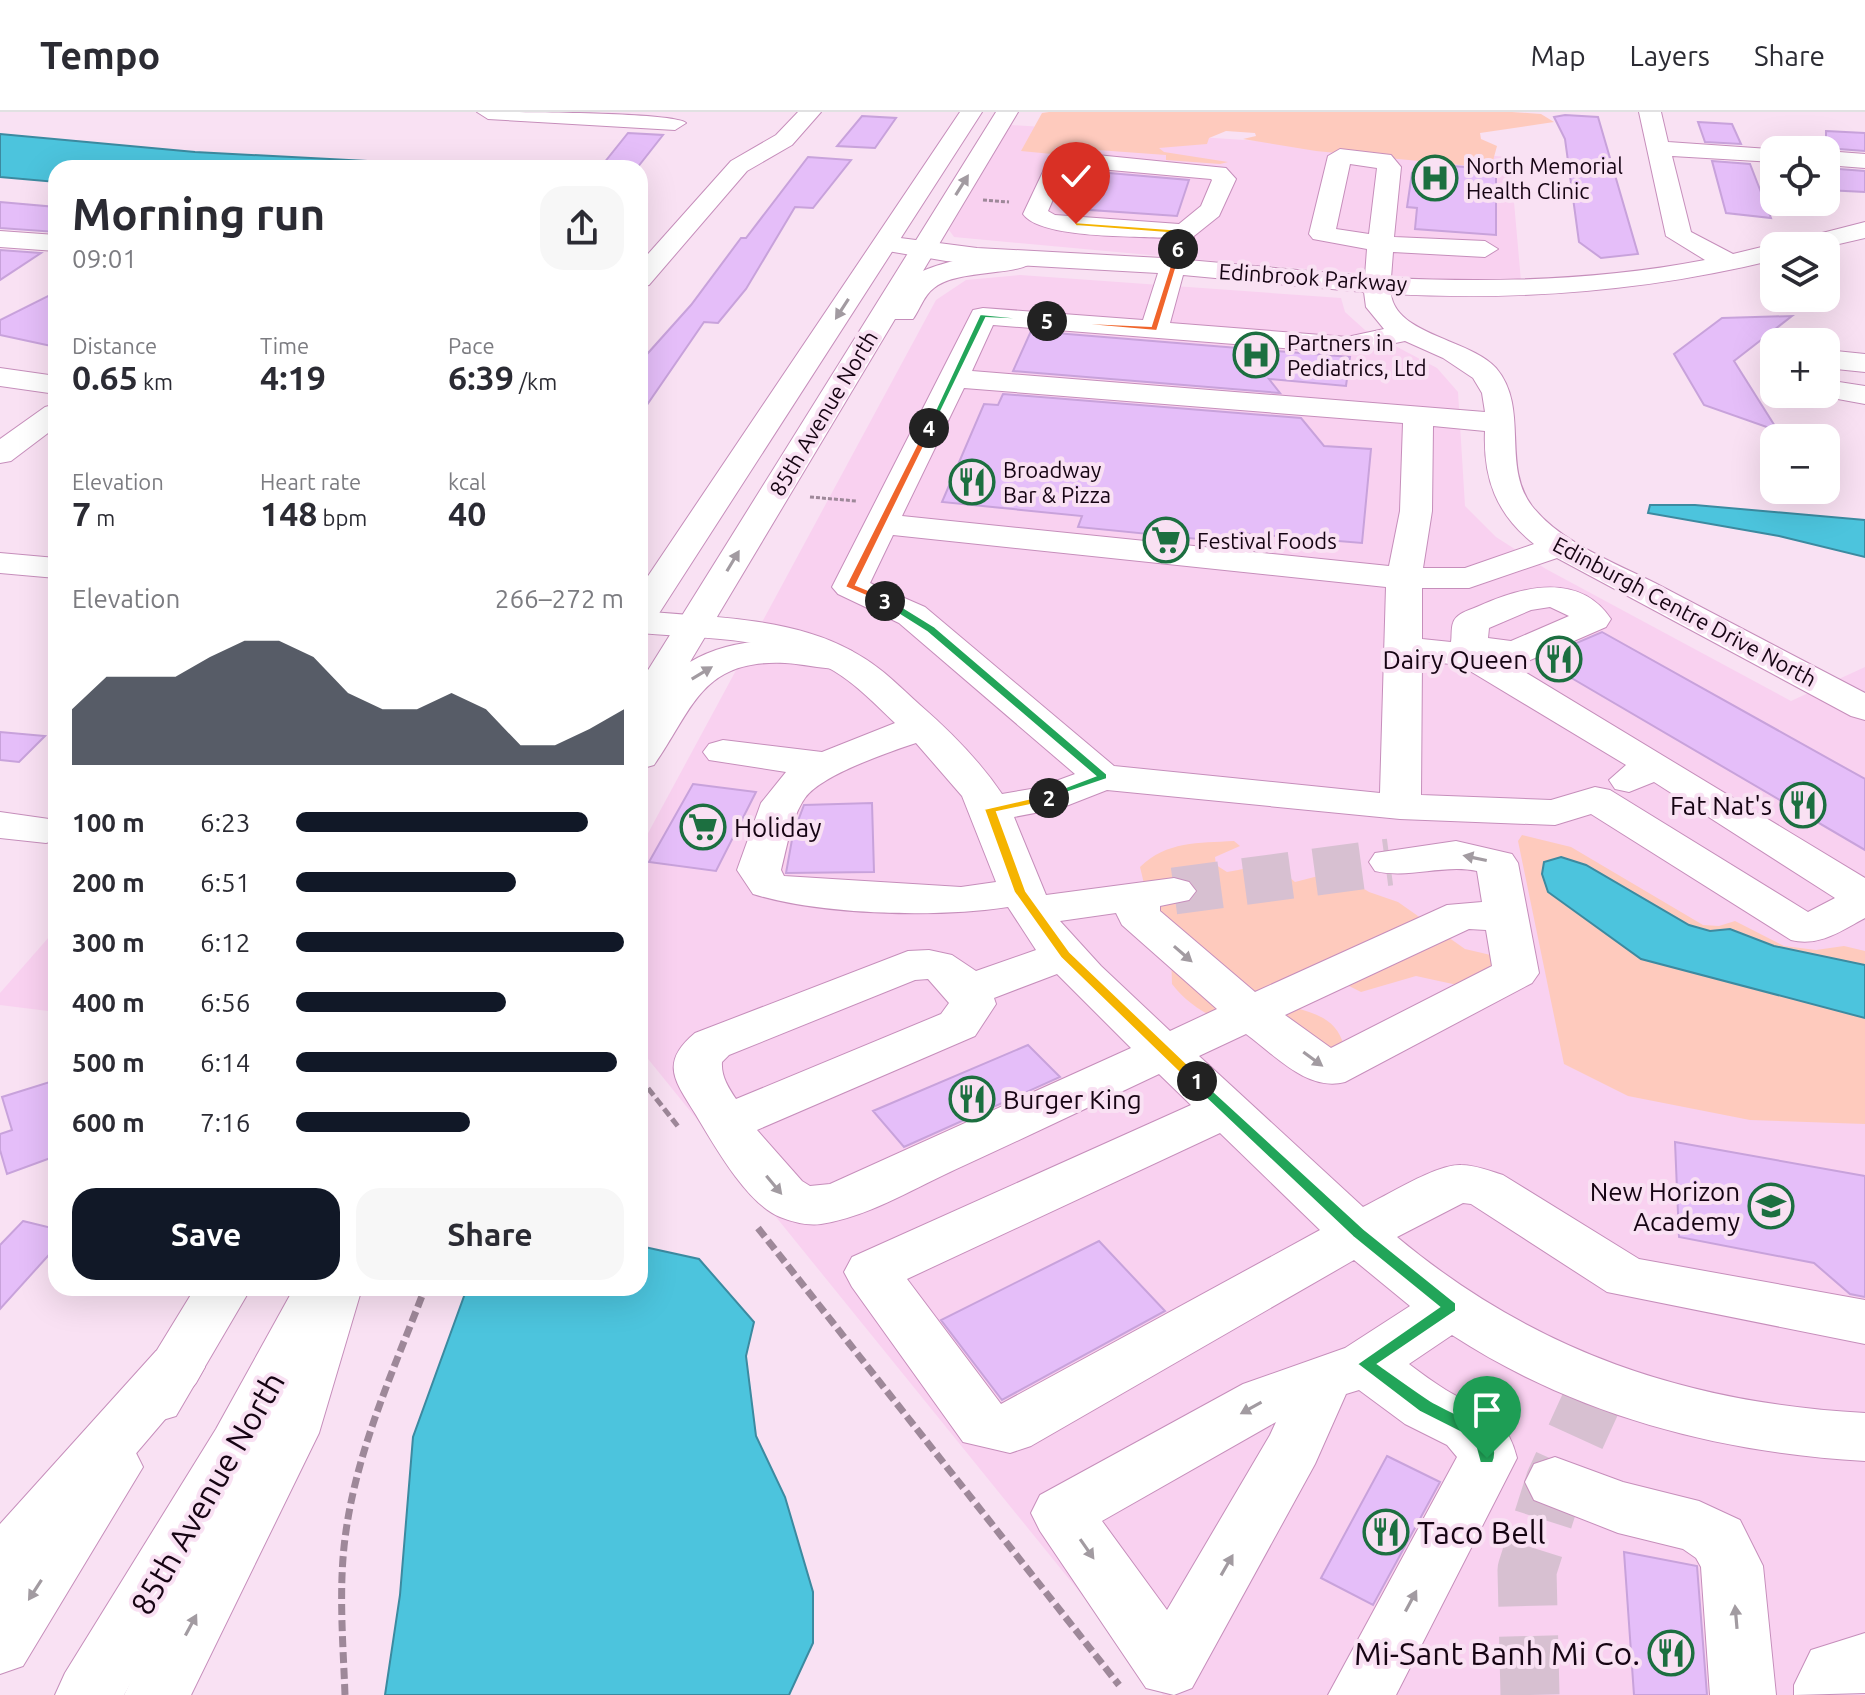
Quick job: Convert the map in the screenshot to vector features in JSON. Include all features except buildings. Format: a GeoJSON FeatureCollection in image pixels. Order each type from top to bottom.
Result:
{"type":"FeatureCollection","features":[{"type":"Feature","properties":{"kind":"main road"},"geometry":{"type":"LineString","coordinates":[[488,112],[675,123]]}},
{"type":"Feature","properties":{"kind":"main road"},"geometry":{"type":"LineString","coordinates":[[648,270],[739,166],[784,140],[810,112]]}},
{"type":"Feature","properties":{"kind":"main road","name":"85th Avenue North"},"geometry":{"type":"LineString","coordinates":[[648,603],[971,112]]}},
{"type":"Feature","properties":{"kind":"main road","name":"85th Avenue North"},"geometry":{"type":"LineString","coordinates":[[648,701],[1007,112]]}},
{"type":"Feature","properties":{"kind":"main road"},"geometry":{"type":"LineString","coordinates":[[1650,112],[1679,236],[1730,263]]}},
{"type":"Feature","properties":{"kind":"main road"},"geometry":{"type":"LineString","coordinates":[[1657,148],[1760,154]]}},
{"type":"Feature","properties":{"kind":"main road"},"geometry":{"type":"LineString","coordinates":[[1840,159],[1865,161]]}},
{"type":"Feature","properties":{"kind":"main road"},"geometry":{"type":"LineString","coordinates":[[1154,329],[1200,178],[1199,169],[1077,160],[1057,164],[1035,214],[1049,222],[1183,232]]}},
{"type":"Feature","properties":{"kind":"main road"},"geometry":{"type":"LineString","coordinates":[[1840,236],[1865,230]]}},
{"type":"Feature","properties":{"kind":"main road"},"geometry":{"type":"LineString","coordinates":[[0,239],[48,242]]}},
{"type":"Feature","properties":{"kind":"main road","name":"Edinbrook Parkway"},"geometry":{"type":"LineString","coordinates":[[885,244],[1052,251],[1106,261]]}},
{"type":"Feature","properties":{"kind":"main road"},"geometry":{"type":"LineString","coordinates":[[1378,283],[1383,244],[1485,249]]}},
{"type":"Feature","properties":{"kind":"main road","name":"Edinbrook Parkway"},"geometry":{"type":"LineString","coordinates":[[924,247],[1021,260],[1106,261],[1378,283],[1521,288],[1637,280],[1760,256]]}},
{"type":"Feature","properties":{"kind":"main road"},"geometry":{"type":"LineString","coordinates":[[815,427],[856,393],[924,282],[956,269],[1021,260]]}},
{"type":"Feature","properties":{"kind":"main road","name":"Edinburgh Centre Drive North"},"geometry":{"type":"LineString","coordinates":[[1378,283],[1377,297],[1382,311],[1410,332],[1459,355],[1484,373],[1498,397],[1501,469],[1510,500],[1533,527],[1560,546],[1865,708]]}},
{"type":"Feature","properties":{"kind":"main road"},"geometry":{"type":"LineString","coordinates":[[1103,777],[912,615],[850,587],[983,316],[1347,345],[1410,332]]}},
{"type":"Feature","properties":{"kind":"main road"},"geometry":{"type":"LineString","coordinates":[[1840,360],[1865,363]]}},
{"type":"Feature","properties":{"kind":"main road"},"geometry":{"type":"LineString","coordinates":[[0,377],[48,384]]}},
{"type":"Feature","properties":{"kind":"main road"},"geometry":{"type":"LineString","coordinates":[[954,378],[1500,423]]}},
{"type":"Feature","properties":{"kind":"main road"},"geometry":{"type":"LineString","coordinates":[[1840,391],[1865,395]]}},
{"type":"Feature","properties":{"kind":"main road"},"geometry":{"type":"LineString","coordinates":[[1400,807],[1404,578],[1416,511],[1418,415]]}},
{"type":"Feature","properties":{"kind":"main road"},"geometry":{"type":"LineString","coordinates":[[0,454],[48,419]]}},
{"type":"Feature","properties":{"kind":"main road"},"geometry":{"type":"LineString","coordinates":[[885,514],[1404,578],[1469,578],[1560,546]]}},
{"type":"Feature","properties":{"kind":"main road"},"geometry":{"type":"LineString","coordinates":[[0,563],[48,567]]}},
{"type":"Feature","properties":{"kind":"main road"},"geometry":{"type":"LineString","coordinates":[[648,623],[790,641],[839,659],[923,727],[957,760],[990,809],[1025,901],[1065,955],[1358,1233],[1451,1307],[1559,1366],[1632,1395],[1790,1432],[1865,1437]]}},
{"type":"Feature","properties":{"kind":"main road"},"geometry":{"type":"LineString","coordinates":[[1404,648],[1469,651],[1865,899],[1807,930],[1745,895],[1595,799]]}},
{"type":"Feature","properties":{"kind":"main road"},"geometry":{"type":"LineString","coordinates":[[648,743],[675,696],[692,678],[708,668],[747,655],[779,650],[839,659]]}},
{"type":"Feature","properties":{"kind":"main road"},"geometry":{"type":"LineString","coordinates":[[923,727],[866,746],[801,780],[787,793],[759,870],[768,885],[792,892],[961,901],[1156,894],[1138,915],[1250,1013],[1328,1070],[1516,973],[1485,916],[1497,863],[1456,854],[1390,862]]}},
{"type":"Feature","properties":{"kind":"main road"},"geometry":{"type":"LineString","coordinates":[[723,752],[831,765]]}},
{"type":"Feature","properties":{"kind":"main road"},"geometry":{"type":"LineString","coordinates":[[990,809],[1046,799],[1103,777],[1400,807],[1555,813],[1595,799],[1654,765]]}},
{"type":"Feature","properties":{"kind":"main road"},"geometry":{"type":"LineString","coordinates":[[0,825],[46,830]]}},
{"type":"Feature","properties":{"kind":"main road"},"geometry":{"type":"LineString","coordinates":[[708,1131],[739,1143],[782,1195],[798,1204],[820,1205],[850,1197],[1250,1013],[1485,916]]}},
{"type":"Feature","properties":{"kind":"main road"},"geometry":{"type":"LineString","coordinates":[[968,991],[1065,955]]}},
{"type":"Feature","properties":{"kind":"main road"},"geometry":{"type":"LineString","coordinates":[[931,963],[946,967],[968,991],[973,1004],[958,1025],[708,1131],[697,1072],[698,1056],[712,1044],[908,966],[931,963]]}},
{"type":"Feature","properties":{"kind":"main road"},"geometry":{"type":"LineString","coordinates":[[1227,1109],[871,1272],[984,1425],[1010,1429],[1358,1233],[1458,1183],[1485,1188],[1626,1277],[1865,1322]]}},
{"type":"Feature","properties":{"kind":"main road"},"geometry":{"type":"LineString","coordinates":[[0,1645],[219,1296]]}},
{"type":"Feature","properties":{"kind":"main road","name":"85th Avenue North"},"geometry":{"type":"LineString","coordinates":[[88,1695],[237,1446],[318,1296]]}},
{"type":"Feature","properties":{"kind":"main road"},"geometry":{"type":"LineString","coordinates":[[157,1695],[290,1433],[333,1296]]}},
{"type":"Feature","properties":{"kind":"main road"},"geometry":{"type":"LineString","coordinates":[[1162,1686],[1062,1513],[1263,1401],[1344,1372],[1451,1307]]}},
{"type":"Feature","properties":{"kind":"main road"},"geometry":{"type":"LineString","coordinates":[[0,1573],[176,1367]]}},
{"type":"Feature","properties":{"kind":"main road"},"geometry":{"type":"LineString","coordinates":[[1162,1686],[1294,1447],[1344,1372]]}},
{"type":"Feature","properties":{"kind":"main road"},"geometry":{"type":"LineString","coordinates":[[1344,1372],[1468,1428],[1484,1445],[1487,1458],[1361,1695]]}},
{"type":"Feature","properties":{"kind":"main road"},"geometry":{"type":"LineString","coordinates":[[1555,1482],[1618,1507],[1699,1527],[1718,1539],[1732,1566],[1743,1695]]}},
{"type":"Feature","properties":{"kind":"main road"},"geometry":{"type":"LineString","coordinates":[[1827,1695],[1827,1685],[1834,1671],[1865,1663]]}},
{"type":"Feature","properties":{"kind":"path"},"geometry":{"type":"LineString","coordinates":[[805,496],[885,514]]}},
{"type":"Feature","properties":{"kind":"path"},"geometry":{"type":"LineString","coordinates":[[648,1084],[708,1131]]}},
{"type":"Feature","properties":{"kind":"path"},"geometry":{"type":"LineString","coordinates":[[757,1226],[1162,1686]]}},
{"type":"Feature","properties":{"kind":"path"},"geometry":{"type":"LineString","coordinates":[[345,1695],[343,1554],[350,1507],[361,1462],[422,1296]]}},
{"type":"Feature","properties":{"kind":"shaded area"},"geometry":{"type":"Polygon","coordinates":[[[1512,112],[1541,114],[1554,122],[1480,133],[1481,139],[1497,146],[1491,168],[1316,151],[1243,139],[1256,136],[1255,133],[1226,131],[1209,138],[1207,144],[1159,148],[1164,152],[1228,162],[1220,164],[1166,160],[1166,155],[1056,147],[1052,154],[1021,151],[1042,113],[1512,112]]]}},
{"type":"Feature","properties":{"kind":"shaded area"},"geometry":{"type":"Polygon","coordinates":[[[1011,125],[1510,157],[1521,281],[1435,279],[954,237],[949,230],[1011,125]]]}},
{"type":"Feature","properties":{"kind":"shaded area"},"geometry":{"type":"Polygon","coordinates":[[[1020,275],[1341,298],[1345,312],[1365,330],[1437,368],[1458,392],[1465,506],[1496,537],[1546,569],[1791,701],[1865,667],[1865,1695],[1163,1695],[648,1059],[648,833],[936,300],[966,280],[1020,275]]]}},
{"type":"Feature","properties":{"kind":"shaded area"},"geometry":{"type":"Polygon","coordinates":[[[1522,835],[1571,847],[1703,925],[1719,926],[1735,921],[1784,946],[1816,950],[1844,946],[1865,951],[1865,1124],[1750,1120],[1628,1096],[1564,1064],[1518,841],[1522,835]]]}},
{"type":"Feature","properties":{"kind":"shaded area"},"geometry":{"type":"Polygon","coordinates":[[[1234,841],[1240,846],[1215,857],[1216,865],[1227,872],[1270,867],[1295,882],[1326,874],[1343,876],[1369,892],[1398,902],[1465,949],[1495,956],[1494,993],[1416,976],[1361,992],[1347,985],[1293,1007],[1325,1019],[1337,1030],[1344,1046],[1334,1053],[1268,1037],[1204,1012],[1172,984],[1171,952],[1146,892],[1140,867],[1150,858],[1172,848],[1234,841]]]}},
{"type":"Feature","properties":{"kind":"shaded area"},"geometry":{"type":"Polygon","coordinates":[[[48,938],[48,1011],[0,1005],[0,993],[48,938]]]}},
{"type":"Feature","properties":{"kind":"water"},"geometry":{"type":"Polygon","coordinates":[[[0,134],[195,152],[348,160],[48,160],[48,181],[0,177],[0,134]]]}},
{"type":"Feature","properties":{"kind":"water"},"geometry":{"type":"Polygon","coordinates":[[[1650,505],[1695,505],[1865,520],[1865,557],[1779,536],[1648,513],[1650,505]]]}},
{"type":"Feature","properties":{"kind":"water"},"geometry":{"type":"Polygon","coordinates":[[[1561,857],[1586,865],[1689,925],[1710,931],[1730,929],[1774,946],[1865,965],[1865,1018],[1641,959],[1548,892],[1542,874],[1544,862],[1561,857]]]}},
{"type":"Feature","properties":{"kind":"water"},"geometry":{"type":"Polygon","coordinates":[[[648,1248],[699,1259],[754,1322],[746,1356],[756,1436],[785,1497],[813,1592],[813,1643],[789,1695],[385,1695],[400,1595],[413,1437],[464,1296],[648,1296],[648,1248]]]}},
{"type":"Feature","properties":{"kind":"tunnel"},"geometry":{"type":"LineString","coordinates":[[1174,891],[1390,862]]}},
{"type":"Feature","properties":{"kind":"tunnel"},"geometry":{"type":"LineString","coordinates":[[1530,1695],[1527,1570],[1555,1482],[1600,1383]]}},
{"type":"Feature","properties":{"kind":"place","name":"North Memorial Health Clinic"},"geometry":{"type":"Point","coordinates":[1435,178]}},
{"type":"Feature","properties":{"kind":"place","name":"Partners in Pediatrics, Ltd"},"geometry":{"type":"Point","coordinates":[1256,355]}},
{"type":"Feature","properties":{"kind":"place","name":"Broadway Bar & Pizza"},"geometry":{"type":"Point","coordinates":[972,482]}},
{"type":"Feature","properties":{"kind":"place","name":"Festival Foods"},"geometry":{"type":"Point","coordinates":[1166,540]}},
{"type":"Feature","properties":{"kind":"place","name":"Dairy Queen"},"geometry":{"type":"Point","coordinates":[1559,659]}},
{"type":"Feature","properties":{"kind":"place","name":"Fat Nat's"},"geometry":{"type":"Point","coordinates":[1803,805]}},
{"type":"Feature","properties":{"kind":"place","name":"Holiday"},"geometry":{"type":"Point","coordinates":[703,827]}},
{"type":"Feature","properties":{"kind":"place","name":"Burger King"},"geometry":{"type":"Point","coordinates":[972,1099]}},
{"type":"Feature","properties":{"kind":"place","name":"New Horizon Academy"},"geometry":{"type":"Point","coordinates":[1771,1206]}},
{"type":"Feature","properties":{"kind":"place","name":"Taco Bell"},"geometry":{"type":"Point","coordinates":[1386,1532]}},
{"type":"Feature","properties":{"kind":"place","name":"Mi-Sant Banh Mi Co."},"geometry":{"type":"Point","coordinates":[1671,1653]}},
{"type":"Feature","properties":{"kind":"route"},"geometry":{"type":"LineString","coordinates":[[1076,224],[1183,232],[1154,329],[983,316],[850,587],[880,598],[931,629],[1103,777],[1046,799],[990,809],[1020,892],[1044,929],[1085,976],[1358,1233],[1451,1307],[1365,1364],[1426,1407],[1468,1428],[1484,1445],[1487,1458]]}}]}
